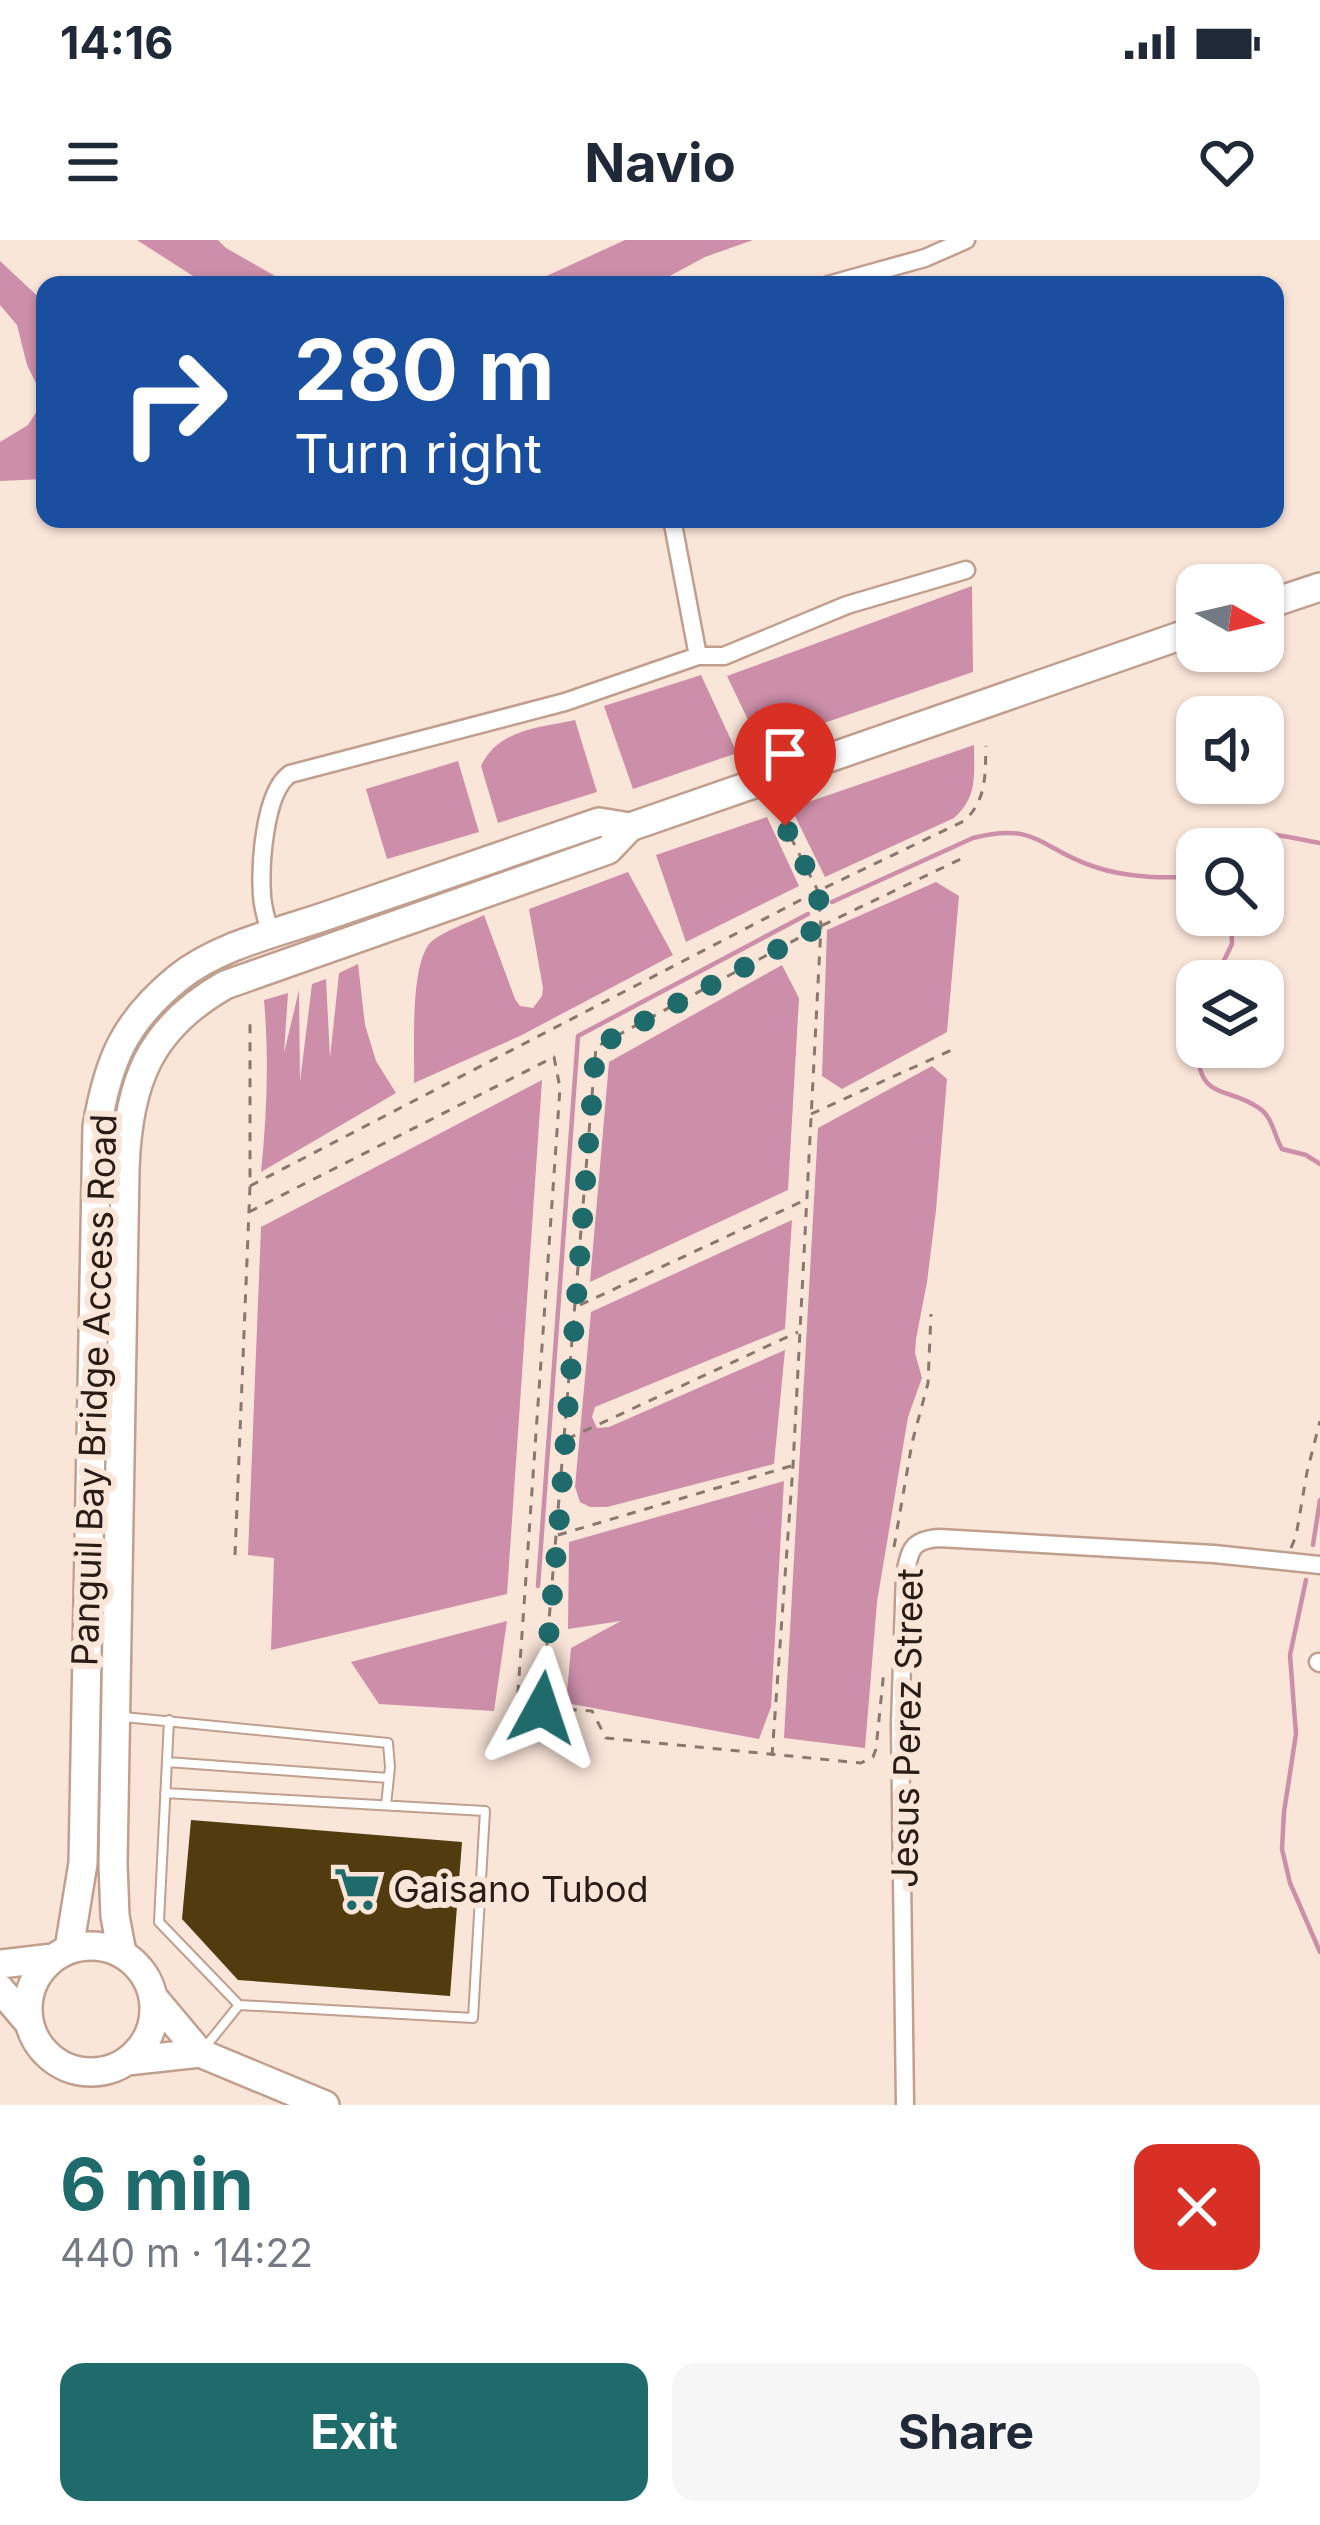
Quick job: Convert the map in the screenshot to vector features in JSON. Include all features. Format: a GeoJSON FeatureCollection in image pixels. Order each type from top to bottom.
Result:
{"type":"FeatureCollection","features":[{"type":"Feature","properties":{"kind":"highway"},"geometry":{"type":"LineString","coordinates":[[1284,599],[1320,586]]}},
{"type":"Feature","properties":{"kind":"highway","name":"Panguil Bay Bridge Access Road"},"geometry":{"type":"LineString","coordinates":[[61,1953],[83,1863],[97,1127],[114,1057],[156,998],[182,975],[212,958],[271,935],[598,822],[630,826],[1176,636]]}},
{"type":"Feature","properties":{"kind":"highway","name":"Panguil Bay Bridge Access Road"},"geometry":{"type":"LineString","coordinates":[[122,1953],[113,1892],[127,1131],[141,1069],[177,1019],[224,985],[608,850],[630,826]]}},
{"type":"Feature","properties":{"kind":"highway"},"geometry":{"type":"LineString","coordinates":[[0,1964],[87,1945],[105,1946],[137,1964],[148,1979],[154,2015],[140,2049],[128,2061],[112,2069],[77,2071],[46,2054],[35,2039],[29,2023],[31,1988],[40,1971],[61,1953]]}},
{"type":"Feature","properties":{"kind":"highway"},"geometry":{"type":"LineString","coordinates":[[0,1989],[29,2023]]}},
{"type":"Feature","properties":{"kind":"highway"},"geometry":{"type":"LineString","coordinates":[[153,1997],[200,2053],[325,2105]]}},
{"type":"Feature","properties":{"kind":"highway"},"geometry":{"type":"LineString","coordinates":[[128,2061],[200,2053]]}},
{"type":"Feature","properties":{"kind":"street"},"geometry":{"type":"LineString","coordinates":[[867,276],[966,240]]}},
{"type":"Feature","properties":{"kind":"street"},"geometry":{"type":"LineString","coordinates":[[674,528],[698,656]]}},
{"type":"Feature","properties":{"kind":"street"},"geometry":{"type":"LineString","coordinates":[[271,935],[262,878],[268,815],[280,781],[290,774],[565,702],[698,656],[737,652],[830,611],[966,570]]}},
{"type":"Feature","properties":{"kind":"street","name":"Jesus Perez Street"},"geometry":{"type":"LineString","coordinates":[[905,2105],[900,1724],[904,1575],[914,1544],[939,1538],[1320,1565]]}},
{"type":"Feature","properties":{"kind":"lane"},"geometry":{"type":"LineString","coordinates":[[86,1716],[388,1743],[386,1805]]}},
{"type":"Feature","properties":{"kind":"lane"},"geometry":{"type":"LineString","coordinates":[[165,1793],[485,1810],[473,2018],[239,2005],[159,1922],[165,1793],[169,1720]]}},
{"type":"Feature","properties":{"kind":"lane"},"geometry":{"type":"LineString","coordinates":[[167,1762],[389,1778]]}},
{"type":"Feature","properties":{"kind":"lane"},"geometry":{"type":"LineString","coordinates":[[200,2053],[239,2005]]}},
{"type":"Feature","properties":{"kind":"path"},"geometry":{"type":"LineString","coordinates":[[250,1186],[818,891],[964,821],[982,798],[986,746]]}},
{"type":"Feature","properties":{"kind":"path"},"geometry":{"type":"LineString","coordinates":[[772,1756],[793,1466],[821,926],[818,891],[785,826]]}},
{"type":"Feature","properties":{"kind":"path"},"geometry":{"type":"LineString","coordinates":[[542,1708],[596,1047],[821,926],[967,856]]}},
{"type":"Feature","properties":{"kind":"path"},"geometry":{"type":"LineString","coordinates":[[235,1555],[250,1186],[250,1021]]}},
{"type":"Feature","properties":{"kind":"path"},"geometry":{"type":"LineString","coordinates":[[811,1114],[956,1048]]}},
{"type":"Feature","properties":{"kind":"path"},"geometry":{"type":"LineString","coordinates":[[249,1212],[554,1057],[560,1088],[517,1706],[592,1711],[606,1738],[861,1763],[873,1757],[886,1653]]}},
{"type":"Feature","properties":{"kind":"path"},"geometry":{"type":"LineString","coordinates":[[576,1306],[807,1199]]}},
{"type":"Feature","properties":{"kind":"path"},"geometry":{"type":"LineString","coordinates":[[893,1561],[912,1443],[928,1383],[931,1315]]}},
{"type":"Feature","properties":{"kind":"path"},"geometry":{"type":"LineString","coordinates":[[566,1440],[800,1331]]}},
{"type":"Feature","properties":{"kind":"path"},"geometry":{"type":"LineString","coordinates":[[1286,1561],[1296,1536],[1320,1420]]}},
{"type":"Feature","properties":{"kind":"path"},"geometry":{"type":"LineString","coordinates":[[558,1535],[793,1466]]}},
{"type":"Feature","properties":{"kind":"green space"},"geometry":{"type":"Polygon","coordinates":[[[587,840],[219,973],[158,1019],[134,1056],[113,1129],[100,1705],[111,1129],[123,1077],[143,1035],[173,1001],[217,971],[587,840]]]}},
{"type":"Feature","properties":{"kind":"shaded area"},"geometry":{"type":"Polygon","coordinates":[[[137,240],[218,240],[275,276],[193,276],[137,240]]]}},
{"type":"Feature","properties":{"kind":"shaded area"},"geometry":{"type":"Polygon","coordinates":[[[625,240],[753,240],[670,276],[547,276],[625,240]]]}},
{"type":"Feature","properties":{"kind":"shaded area"},"geometry":{"type":"Polygon","coordinates":[[[0,261],[36,295],[36,383],[17,325],[0,305],[0,261]]]}},
{"type":"Feature","properties":{"kind":"shaded area"},"geometry":{"type":"Polygon","coordinates":[[[36,413],[36,479],[0,481],[0,442],[28,425],[36,413]]]}},
{"type":"Feature","properties":{"kind":"shaded area"},"geometry":{"type":"Polygon","coordinates":[[[972,586],[973,672],[760,745],[727,676],[972,586]]]}},
{"type":"Feature","properties":{"kind":"shaded area"},"geometry":{"type":"Polygon","coordinates":[[[701,675],[737,753],[633,789],[604,706],[701,675]]]}},
{"type":"Feature","properties":{"kind":"shaded area"},"geometry":{"type":"Polygon","coordinates":[[[575,720],[597,792],[498,823],[481,766],[488,754],[521,732],[575,720]]]}},
{"type":"Feature","properties":{"kind":"shaded area"},"geometry":{"type":"Polygon","coordinates":[[[974,745],[971,794],[954,818],[825,877],[791,808],[974,745]]]}},
{"type":"Feature","properties":{"kind":"shaded area"},"geometry":{"type":"Polygon","coordinates":[[[458,761],[479,832],[387,859],[366,789],[458,761]]]}},
{"type":"Feature","properties":{"kind":"shaded area"},"geometry":{"type":"Polygon","coordinates":[[[767,817],[799,886],[686,942],[656,855],[767,817]]]}},
{"type":"Feature","properties":{"kind":"shaded area"},"geometry":{"type":"Polygon","coordinates":[[[628,872],[673,955],[520,1036],[414,1083],[416,987],[432,941],[484,915],[515,999],[520,1006],[533,1008],[543,988],[529,909],[628,872]]]}},
{"type":"Feature","properties":{"kind":"shaded area"},"geometry":{"type":"Polygon","coordinates":[[[936,882],[959,896],[947,1032],[842,1089],[822,1076],[827,930],[936,882]]]}},
{"type":"Feature","properties":{"kind":"shaded area"},"geometry":{"type":"Polygon","coordinates":[[[358,964],[365,1025],[376,1061],[396,1093],[261,1172],[267,1086],[264,1000],[288,993],[284,1053],[299,990],[300,1082],[312,984],[326,979],[330,1058],[339,973],[358,964]]]}},
{"type":"Feature","properties":{"kind":"shaded area"},"geometry":{"type":"Polygon","coordinates":[[[782,965],[799,998],[788,1190],[590,1282],[609,1062],[782,965]]]}},
{"type":"Feature","properties":{"kind":"shaded area"},"geometry":{"type":"Polygon","coordinates":[[[932,1066],[947,1079],[936,1210],[916,1339],[922,1378],[908,1417],[877,1602],[865,1748],[784,1738],[818,1128],[932,1066]]]}},
{"type":"Feature","properties":{"kind":"shaded area"},"geometry":{"type":"Polygon","coordinates":[[[542,1080],[507,1594],[271,1650],[274,1558],[248,1555],[261,1227],[542,1080]]]}},
{"type":"Feature","properties":{"kind":"shaded area"},"geometry":{"type":"Polygon","coordinates":[[[792,1220],[785,1329],[595,1407],[592,1417],[597,1428],[609,1427],[785,1350],[774,1464],[607,1507],[580,1502],[575,1487],[591,1312],[792,1220]]]}},
{"type":"Feature","properties":{"kind":"shaded area"},"geometry":{"type":"Polygon","coordinates":[[[784,1481],[771,1707],[759,1739],[566,1703],[571,1648],[621,1621],[568,1629],[569,1542],[784,1481]]]}},
{"type":"Feature","properties":{"kind":"shaded area"},"geometry":{"type":"Polygon","coordinates":[[[507,1621],[494,1711],[379,1704],[351,1662],[507,1621]]]}},
{"type":"Feature","properties":{"kind":"building"},"geometry":{"type":"Polygon","coordinates":[[[191,1820],[462,1842],[450,1996],[238,1980],[182,1919],[191,1820]]]}},
{"type":"Feature","properties":{"kind":"waterway"},"geometry":{"type":"LineString","coordinates":[[832,902],[973,838],[995,834],[1026,835],[1077,860],[1120,873],[1176,877]]}},
{"type":"Feature","properties":{"kind":"waterway"},"geometry":{"type":"LineString","coordinates":[[1284,836],[1320,843]]}},
{"type":"Feature","properties":{"kind":"waterway"},"geometry":{"type":"LineString","coordinates":[[538,1586],[578,1036],[808,914]]}},
{"type":"Feature","properties":{"kind":"waterway"},"geometry":{"type":"LineString","coordinates":[[1224,960],[1232,936]]}},
{"type":"Feature","properties":{"kind":"waterway"},"geometry":{"type":"LineString","coordinates":[[1200,1068],[1216,1090],[1264,1112],[1282,1149],[1320,1164]]}},
{"type":"Feature","properties":{"kind":"waterway"},"geometry":{"type":"LineString","coordinates":[[1313,1545],[1320,1500]]}},
{"type":"Feature","properties":{"kind":"waterway"},"geometry":{"type":"LineString","coordinates":[[1306,1580],[1290,1655],[1296,1734],[1282,1849],[1290,1883],[1320,1952]]}},
{"type":"Feature","properties":{"kind":"place","name":"Gaisano Tubod"},"geometry":{"type":"Point","coordinates":[357,1889]}},
{"type":"Feature","properties":{"kind":"route"},"geometry":{"type":"LineString","coordinates":[[542,1708],[596,1047],[821,926],[818,891],[785,826]]}}]}
